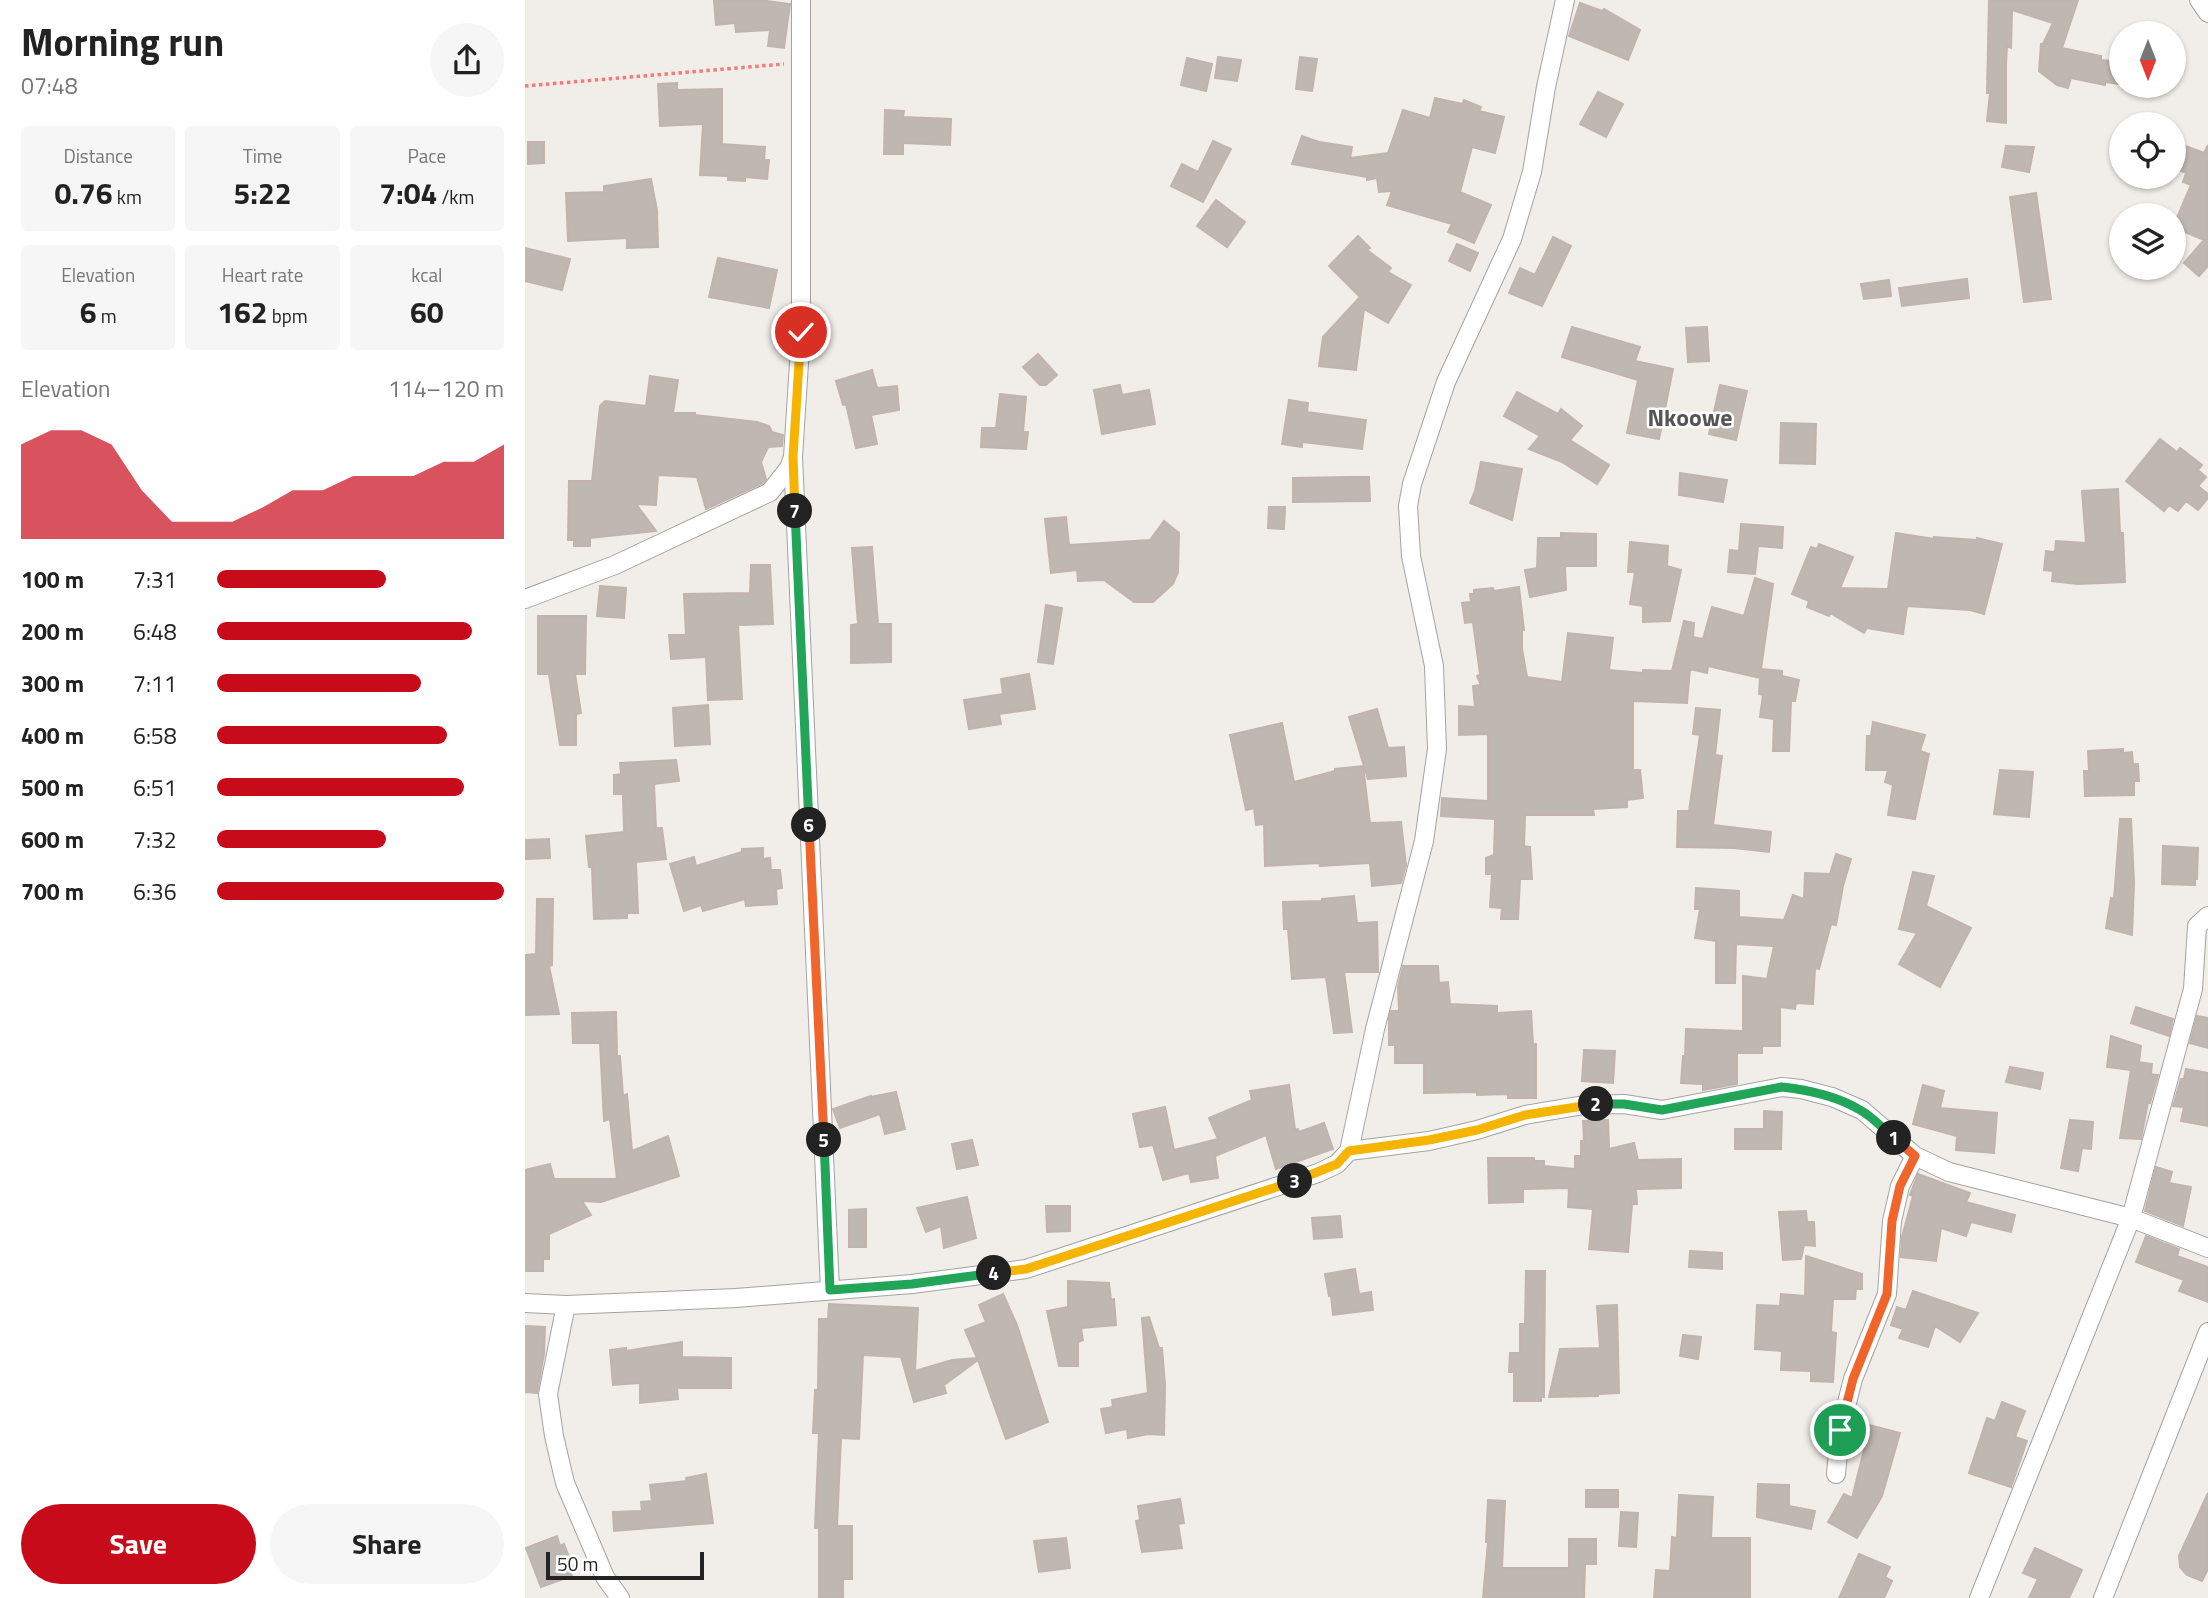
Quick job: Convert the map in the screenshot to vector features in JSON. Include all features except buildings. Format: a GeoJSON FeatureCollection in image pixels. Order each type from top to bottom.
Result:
{"type":"FeatureCollection","features":[{"type":"Feature","properties":{"kind":"street"},"geometry":{"type":"LineString","coordinates":[[801,0],[801,332],[793,457],[830,1290]]}},
{"type":"Feature","properties":{"kind":"street"},"geometry":{"type":"LineString","coordinates":[[525,1303],[566,1305],[736,1298],[912,1284],[1026,1269],[1318,1173],[1337,1164],[1349,1151],[1375,1029],[1424,841],[1437,749],[1434,666],[1411,556],[1408,506],[1412,484],[1446,382],[1512,239],[1532,172],[1546,87],[1565,0]]}},
{"type":"Feature","properties":{"kind":"street"},"geometry":{"type":"LineString","coordinates":[[2199,0],[2208,13]]}},
{"type":"Feature","properties":{"kind":"street"},"geometry":{"type":"LineString","coordinates":[[525,599],[615,565],[770,492],[789,468],[793,457]]}},
{"type":"Feature","properties":{"kind":"street"},"geometry":{"type":"LineString","coordinates":[[1979,1598],[2131,1217],[2193,989],[2197,926],[2208,916]]}},
{"type":"Feature","properties":{"kind":"street"},"geometry":{"type":"LineString","coordinates":[[1349,1151],[1429,1140],[1477,1130],[1525,1115],[1584,1105],[1624,1104],[1662,1110],[1782,1087],[1801,1089],[1832,1097],[1862,1110],[1915,1156],[1949,1172],[2131,1217],[2208,1248]]}},
{"type":"Feature","properties":{"kind":"street"},"geometry":{"type":"LineString","coordinates":[[1836,1474],[1840,1430],[1853,1379],[1887,1294],[1892,1221],[1900,1186],[1915,1156]]}},
{"type":"Feature","properties":{"kind":"street"},"geometry":{"type":"LineString","coordinates":[[566,1305],[548,1394],[554,1436],[565,1483],[605,1577],[620,1598]]}},
{"type":"Feature","properties":{"kind":"street"},"geometry":{"type":"LineString","coordinates":[[2103,1598],[2208,1332]]}},
{"type":"Feature","properties":{"kind":"path"},"geometry":{"type":"LineString","coordinates":[[525,86],[793,64]]}},
{"type":"Feature","properties":{"kind":"district","name":"Nkoowe"},"geometry":{"type":"Point","coordinates":[1690,418]}},
{"type":"Feature","properties":{"kind":"route"},"geometry":{"type":"LineString","coordinates":[[801,332],[793,457],[830,1290],[912,1284],[1026,1269],[1318,1173],[1337,1164],[1349,1151],[1429,1140],[1477,1130],[1525,1115],[1584,1105],[1624,1104],[1662,1110],[1741,1097],[1782,1087],[1801,1089],[1832,1097],[1862,1110],[1915,1156],[1900,1186],[1892,1221],[1887,1294],[1853,1379],[1840,1430]]}}]}
